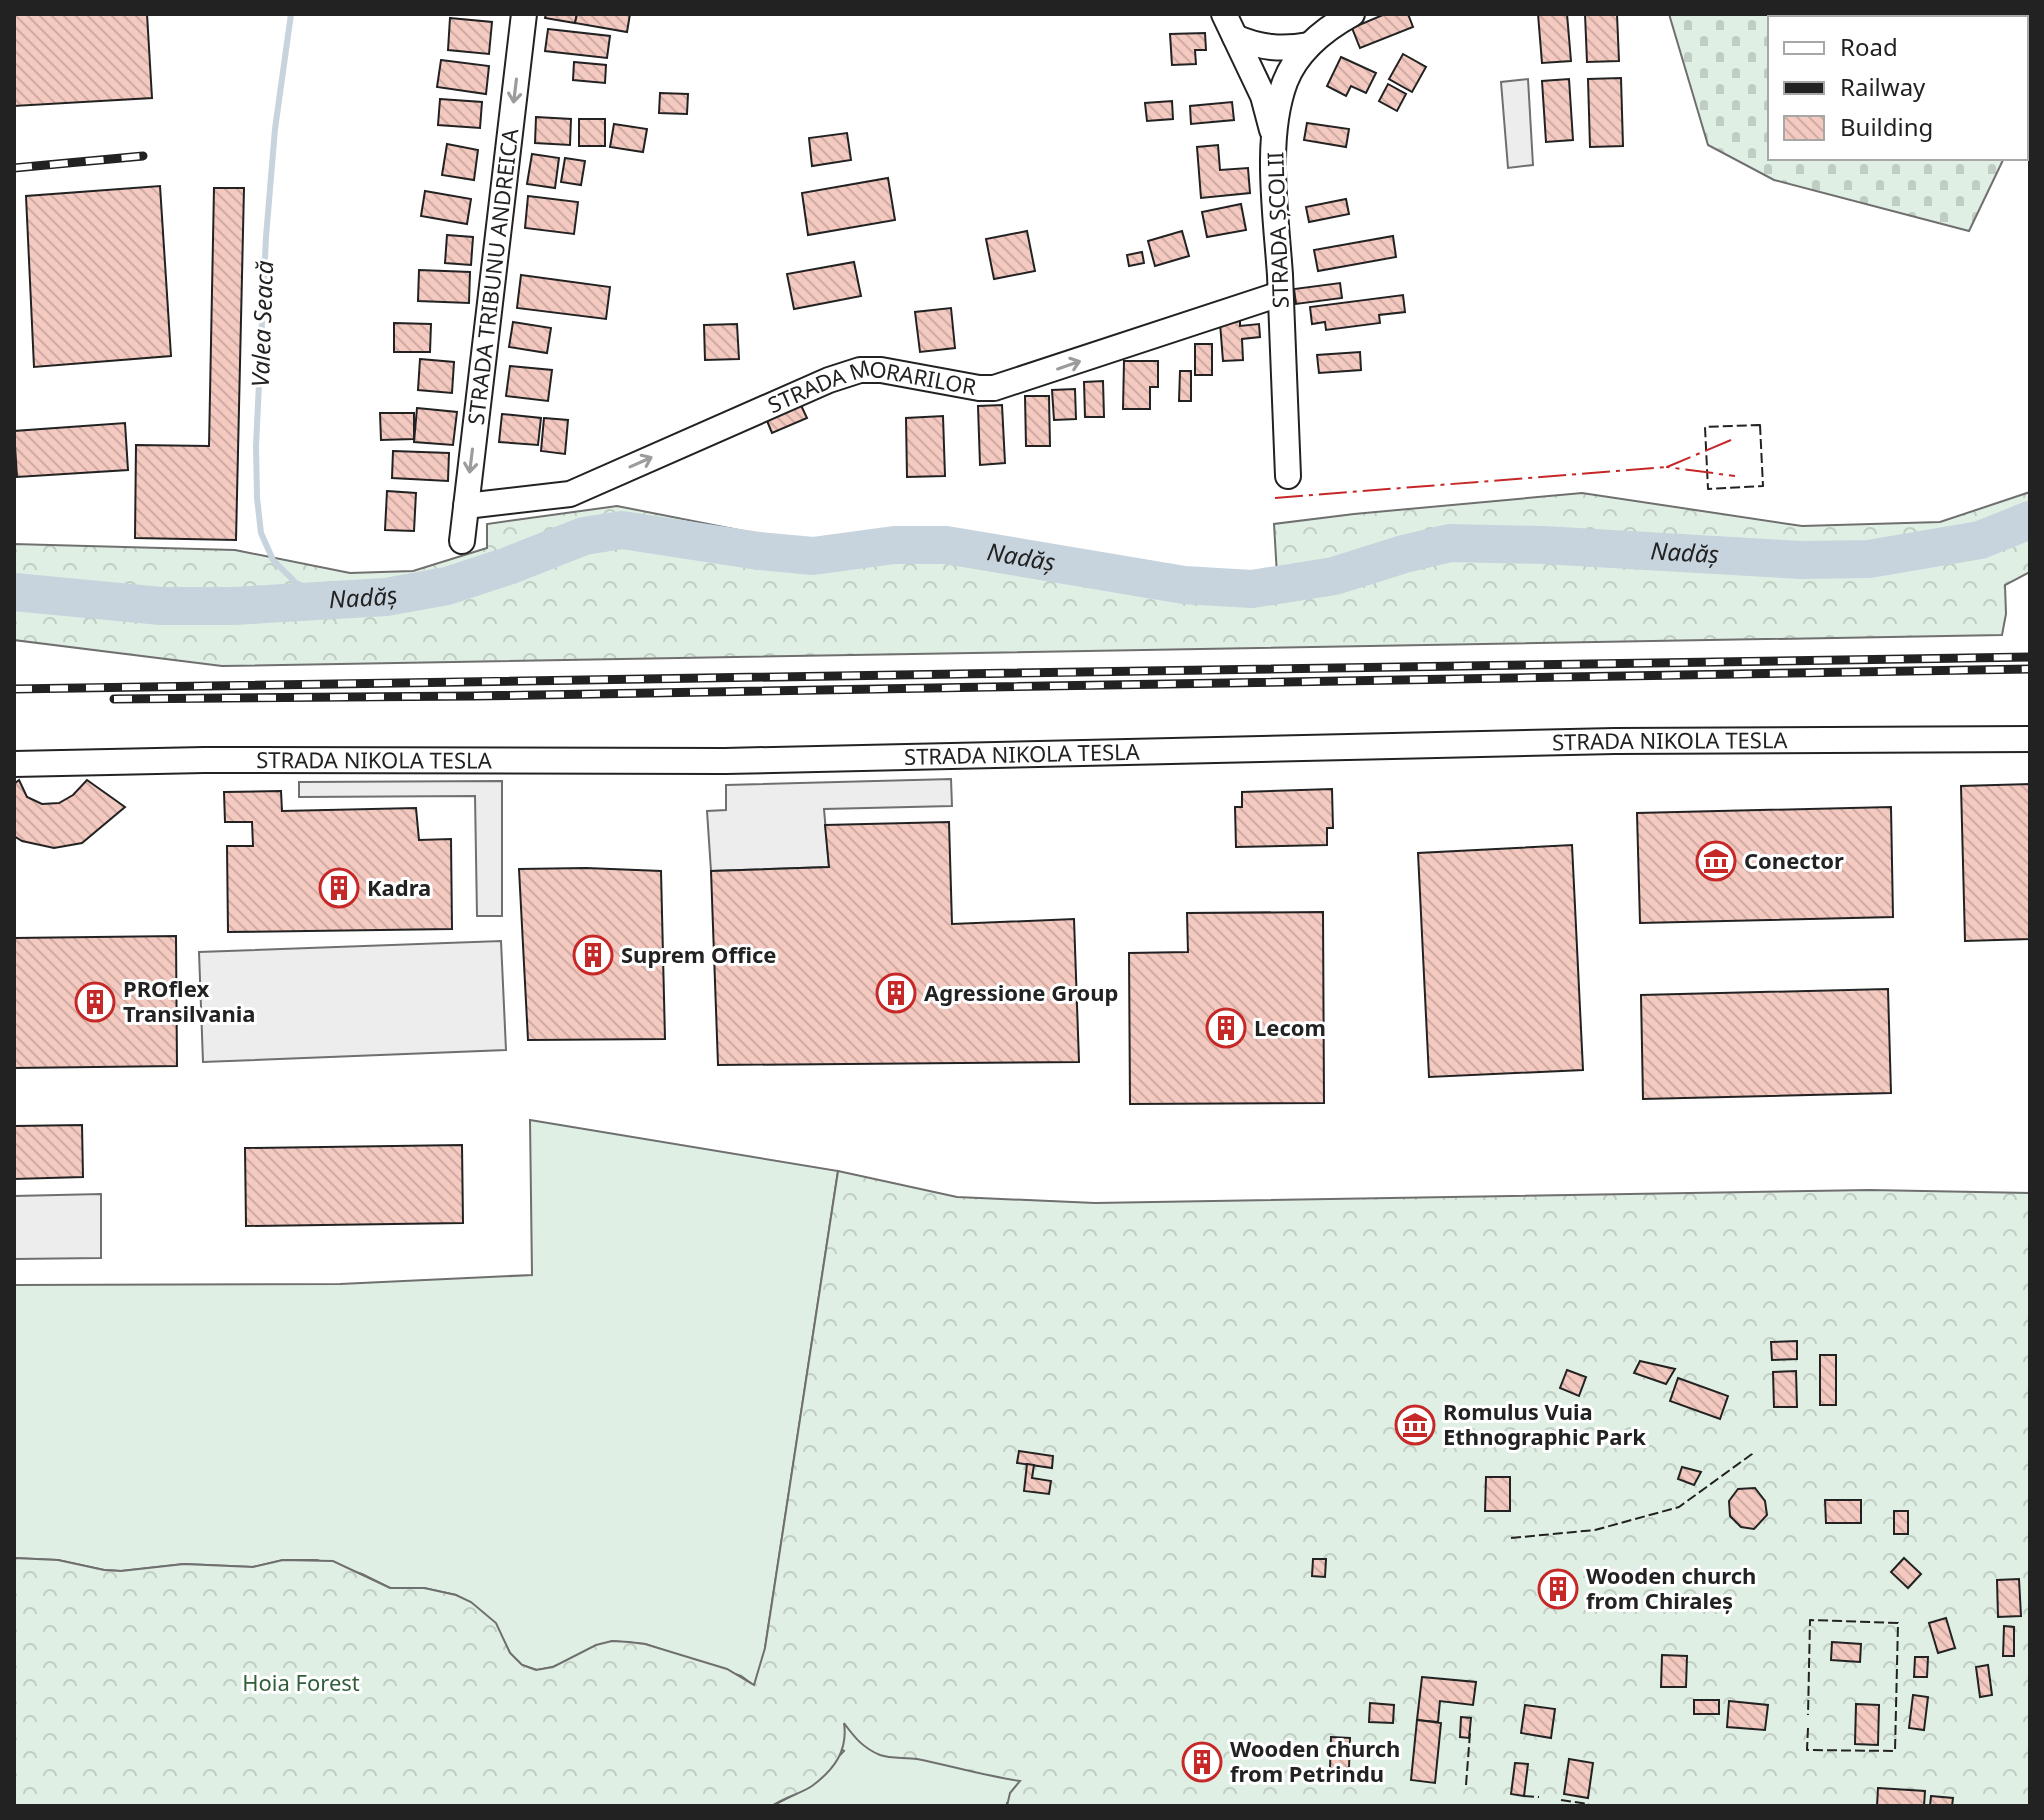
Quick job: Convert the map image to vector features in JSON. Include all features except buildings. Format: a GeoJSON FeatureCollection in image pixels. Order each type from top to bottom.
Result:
{"type":"FeatureCollection","features":[{"type":"Feature","properties":{"kind":"street","name":"STRADA TRIBUNU ANDREICA"},"geometry":{"type":"LineString","coordinates":[[462,541],[524,14]]}},
{"type":"Feature","properties":{"kind":"street"},"geometry":{"type":"LineString","coordinates":[[1224,14],[1263,96],[1274,141]]}},
{"type":"Feature","properties":{"kind":"street","name":"STRADA ȘCOLII"},"geometry":{"type":"LineString","coordinates":[[1288,476],[1274,141],[1277,114],[1285,83],[1297,59],[1309,45],[1352,14]]}},
{"type":"Feature","properties":{"kind":"street"},"geometry":{"type":"LineString","coordinates":[[1235,37],[1267,47],[1290,49],[1309,45]]}},
{"type":"Feature","properties":{"kind":"street","name":"STRADA MORARILOR"},"geometry":{"type":"LineString","coordinates":[[466,506],[570,494],[829,380],[860,370],[881,370],[994,388],[1280,294]]}},
{"type":"Feature","properties":{"kind":"street","name":"STRADA NIKOLA TESLA"},"geometry":{"type":"LineString","coordinates":[[14,764],[204,760],[725,761],[1615,741],[2030,739]]}},
{"type":"Feature","properties":{"kind":"green space"},"geometry":{"type":"Polygon","coordinates":[[[1669,14],[2030,14],[2028,90],[2028,16],[1768,16],[1768,160],[2003,160],[1969,231],[1774,180],[1708,145],[1669,14]]]}},
{"type":"Feature","properties":{"kind":"green space"},"geometry":{"type":"Polygon","coordinates":[[[2030,492],[2030,572],[2005,585],[2006,614],[2002,635],[222,666],[14,640],[14,544],[235,550],[350,573],[413,571],[487,548],[487,524],[617,506],[804,543],[917,535],[992,538],[1196,574],[1231,577],[1277,575],[1274,524],[1354,514],[1582,493],[1802,526],[1940,522],[2030,492]]]}},
{"type":"Feature","properties":{"kind":"green space"},"geometry":{"type":"Polygon","coordinates":[[[530,1120],[838,1171],[765,1648],[1227,1806],[1007,1803],[1007,1806],[772,1806],[811,1786],[844,1751],[741,1676],[645,1644],[612,1641],[553,1667],[537,1670],[522,1665],[510,1653],[495,1623],[456,1595],[424,1588],[390,1588],[362,1574],[317,1560],[283,1560],[253,1567],[184,1564],[121,1571],[58,1560],[14,1558],[14,1285],[340,1284],[532,1275],[530,1120]]]}},
{"type":"Feature","properties":{"kind":"green space","name":"Romulus Vuia Ethnographic Park"},"geometry":{"type":"Polygon","coordinates":[[[838,1171],[957,1197],[1095,1203],[1870,1190],[2030,1193],[2030,1806],[1007,1806],[1010,1793],[1020,1781],[917,1759],[880,1755],[859,1742],[844,1723],[842,1750],[827,1773],[807,1789],[772,1806],[14,1806],[14,1558],[58,1560],[121,1571],[184,1564],[253,1567],[283,1560],[333,1561],[390,1588],[424,1588],[456,1595],[471,1602],[496,1623],[510,1653],[522,1665],[536,1670],[553,1667],[596,1645],[612,1641],[629,1642],[727,1669],[754,1685],[765,1648],[838,1171]]]}},
{"type":"Feature","properties":{"kind":"shaded area"},"geometry":{"type":"Polygon","coordinates":[[[1528,79],[1533,165],[1508,168],[1501,82],[1528,79]]]}},
{"type":"Feature","properties":{"kind":"shaded area"},"geometry":{"type":"Polygon","coordinates":[[[951,779],[952,806],[824,809],[829,867],[711,871],[707,811],[726,810],[726,785],[951,779]]]}},
{"type":"Feature","properties":{"kind":"shaded area"},"geometry":{"type":"Polygon","coordinates":[[[502,781],[502,916],[477,916],[475,796],[299,797],[299,782],[502,781]]]}},
{"type":"Feature","properties":{"kind":"shaded area"},"geometry":{"type":"Polygon","coordinates":[[[501,941],[506,1050],[203,1062],[199,952],[501,941]]]}},
{"type":"Feature","properties":{"kind":"shaded area"},"geometry":{"type":"Polygon","coordinates":[[[101,1194],[101,1258],[14,1259],[14,1196],[101,1194]]]}},
{"type":"Feature","properties":{"kind":"waterway","name":"Valea Seacă"},"geometry":{"type":"LineString","coordinates":[[291,14],[275,129],[266,237],[256,446],[257,498],[261,533],[273,560],[296,583],[332,599]]}},
{"type":"Feature","properties":{"kind":"waterway","name":"Nadăș"},"geometry":{"type":"LineString","coordinates":[[14,592],[161,606],[234,606],[386,597],[447,586],[584,536],[622,530],[813,556],[894,545],[946,545],[1184,585],[1252,589],[1334,576],[1450,543],[1543,545],[1801,560],[1869,559],[1980,540],[2030,520]]}},
{"type":"Feature","properties":{"kind":"railway"},"geometry":{"type":"LineString","coordinates":[[14,168],[143,156]]}},
{"type":"Feature","properties":{"kind":"railway"},"geometry":{"type":"LineString","coordinates":[[14,689],[2030,657]]}},
{"type":"Feature","properties":{"kind":"railway"},"geometry":{"type":"LineString","coordinates":[[114,699],[474,696],[2030,669]]}},
{"type":"Feature","properties":{"kind":"fence"},"geometry":{"type":"LineString","coordinates":[[1760,425],[1763,486],[1708,489],[1705,427],[1760,425]]}},
{"type":"Feature","properties":{"kind":"fence"},"geometry":{"type":"LineString","coordinates":[[1511,1538],[1595,1530],[1679,1507],[1752,1454],[1753,1450]]}},
{"type":"Feature","properties":{"kind":"fence"},"geometry":{"type":"LineString","coordinates":[[1808,1715],[1810,1620],[1898,1623],[1895,1751],[1807,1750],[1808,1728]]}},
{"type":"Feature","properties":{"kind":"fence"},"geometry":{"type":"LineString","coordinates":[[1466,1785],[1470,1733]]}},
{"type":"Feature","properties":{"kind":"fence"},"geometry":{"type":"LineString","coordinates":[[1524,1796],[1539,1797]]}},
{"type":"Feature","properties":{"kind":"fence"},"geometry":{"type":"LineString","coordinates":[[1561,1800],[1589,1804]]}},
{"type":"Feature","properties":{"kind":"power"},"geometry":{"type":"LineString","coordinates":[[1731,440],[1667,467],[1735,476]]}},
{"type":"Feature","properties":{"kind":"power"},"geometry":{"type":"LineString","coordinates":[[1275,498],[1667,467]]}},
{"type":"Feature","properties":{"kind":"place","name":"Conector"},"geometry":{"type":"Point","coordinates":[1716,861]}},
{"type":"Feature","properties":{"kind":"place","name":"Kadra"},"geometry":{"type":"Point","coordinates":[339,888]}},
{"type":"Feature","properties":{"kind":"place","name":"Suprem Office"},"geometry":{"type":"Point","coordinates":[593,955]}},
{"type":"Feature","properties":{"kind":"place","name":"Agressione Group"},"geometry":{"type":"Point","coordinates":[896,993]}},
{"type":"Feature","properties":{"kind":"place","name":"PROflex Transilvania"},"geometry":{"type":"Point","coordinates":[95,1002]}},
{"type":"Feature","properties":{"kind":"place","name":"Lecom"},"geometry":{"type":"Point","coordinates":[1226,1028]}},
{"type":"Feature","properties":{"kind":"place","name":"Romulus Vuia Ethnographic Park"},"geometry":{"type":"Point","coordinates":[1415,1425]}},
{"type":"Feature","properties":{"kind":"place","name":"Wooden church from Chiraleș"},"geometry":{"type":"Point","coordinates":[1558,1589]}},
{"type":"Feature","properties":{"kind":"place","name":"Wooden church from Petrindu"},"geometry":{"type":"Point","coordinates":[1202,1762]}},
{"type":"Feature","properties":{"kind":"park label","name":"Hoia Forest"},"geometry":{"type":"Point","coordinates":[301,1683]}}]}
